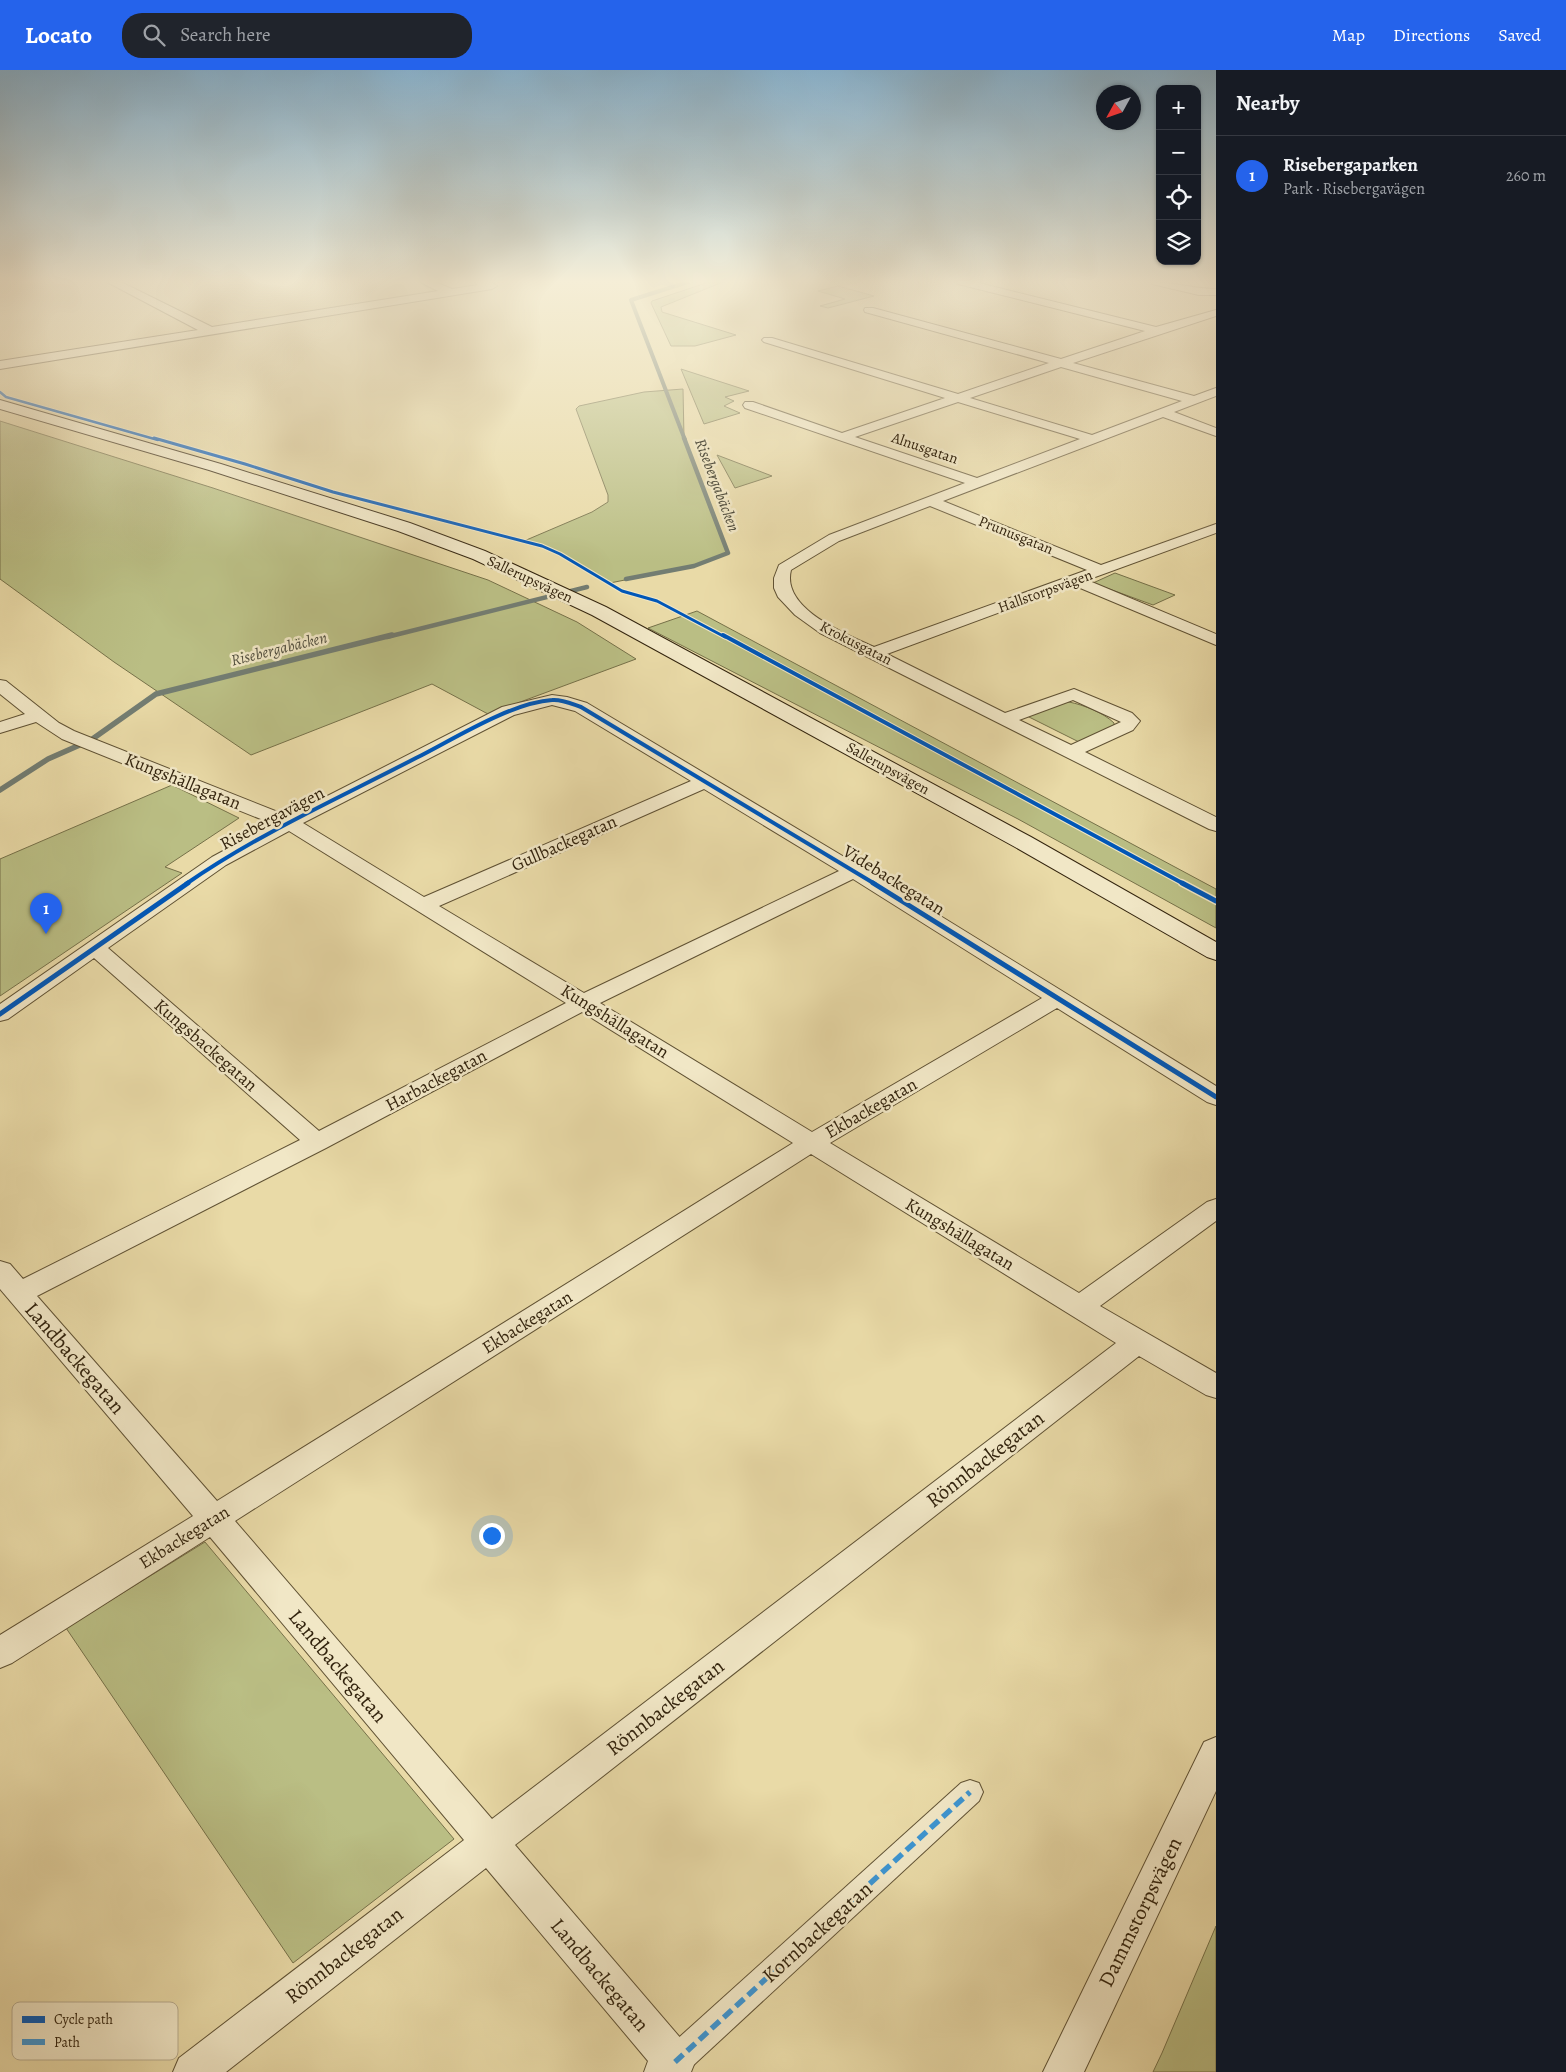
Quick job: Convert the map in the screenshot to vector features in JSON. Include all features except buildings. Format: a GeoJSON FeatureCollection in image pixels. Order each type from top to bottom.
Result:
{"type":"FeatureCollection","features":[{"type":"Feature","properties":{"kind":"main road","name":"Sallerupsvägen"},"geometry":{"type":"LineString","coordinates":[[0,404],[215,466],[404,527],[479,555],[555,589],[599,611],[1023,842],[1216,952]]}},
{"type":"Feature","properties":{"kind":"main road","name":"Sallerupsvägen"},"geometry":{"type":"LineString","coordinates":[[1023,842],[1216,941]]}},
{"type":"Feature","properties":{"kind":"street"},"geometry":{"type":"LineString","coordinates":[[883,375],[1092,439]]}},
{"type":"Feature","properties":{"kind":"street"},"geometry":{"type":"LineString","coordinates":[[842,437],[1026,375]]}},
{"type":"Feature","properties":{"kind":"street"},"geometry":{"type":"LineString","coordinates":[[1106,375],[1194,400]]}},
{"type":"Feature","properties":{"kind":"street","name":"Krokusgatan"},"geometry":{"type":"LineString","coordinates":[[1216,392],[834,538],[784,568],[780,577],[784,595],[803,613],[826,630],[1216,825]]}},
{"type":"Feature","properties":{"kind":"street","name":"Alnusgatan"},"geometry":{"type":"LineString","coordinates":[[749,406],[977,483]]}},
{"type":"Feature","properties":{"kind":"street"},"geometry":{"type":"LineString","coordinates":[[1162,412],[1216,432]]}},
{"type":"Feature","properties":{"kind":"street","name":"Prunusgatan"},"geometry":{"type":"LineString","coordinates":[[930,501],[1101,570]]}},
{"type":"Feature","properties":{"kind":"street","name":"Hallstorpsvägen"},"geometry":{"type":"LineString","coordinates":[[874,653],[1216,528]]}},
{"type":"Feature","properties":{"kind":"street"},"geometry":{"type":"LineString","coordinates":[[1076,580],[1216,640]]}},
{"type":"Feature","properties":{"kind":"street","name":"Kungshällagatan"},"geometry":{"type":"LineString","coordinates":[[0,685],[53,727],[68,735],[289,823],[1137,1342],[1216,1387]]}},
{"type":"Feature","properties":{"kind":"street"},"geometry":{"type":"LineString","coordinates":[[1004,719],[1074,694],[1131,721],[1127,726],[1071,752]]}},
{"type":"Feature","properties":{"kind":"street","name":"Videbackegatan"},"geometry":{"type":"LineString","coordinates":[[552,700],[567,702],[581,707],[854,871],[1216,1097]]}},
{"type":"Feature","properties":{"kind":"street","name":"Risebergavägen"},"geometry":{"type":"LineString","coordinates":[[0,1014],[219,861],[289,823],[508,712],[552,700]]}},
{"type":"Feature","properties":{"kind":"street"},"geometry":{"type":"LineString","coordinates":[[0,728],[39,715]]}},
{"type":"Feature","properties":{"kind":"street","name":"Gullbackegatan"},"geometry":{"type":"LineString","coordinates":[[423,904],[705,782]]}},
{"type":"Feature","properties":{"kind":"street","name":"Harbackegatan"},"geometry":{"type":"LineString","coordinates":[[10,1282],[317,1142],[584,1002],[854,871]]}},
{"type":"Feature","properties":{"kind":"street","name":"Kungsbackegatan"},"geometry":{"type":"LineString","coordinates":[[96,948],[317,1142]]}},
{"type":"Feature","properties":{"kind":"street","name":"Ekbackegatan"},"geometry":{"type":"LineString","coordinates":[[0,1653],[811,1143],[1058,998]]}},
{"type":"Feature","properties":{"kind":"street"},"geometry":{"type":"LineString","coordinates":[[1080,1307],[1216,1208]]}},
{"type":"Feature","properties":{"kind":"street","name":"Landbackegatan"},"geometry":{"type":"LineString","coordinates":[[10,1282],[214,1519],[488,1843],[670,2067]]}},
{"type":"Feature","properties":{"kind":"street","name":"Rönnbackegatan"},"geometry":{"type":"LineString","coordinates":[[193,2072],[1137,1342]]}},
{"type":"Feature","properties":{"kind":"street","name":"Dammstorpsvägen"},"geometry":{"type":"LineString","coordinates":[[1063,2072],[1216,1753]]}},
{"type":"Feature","properties":{"kind":"street","name":"Kornbackegatan"},"geometry":{"type":"LineString","coordinates":[[670,2067],[970,1792]]}},
{"type":"Feature","properties":{"kind":"green space"},"geometry":{"type":"Polygon","coordinates":[[[684,375],[701,375],[749,391],[725,397],[734,401],[724,406],[740,413],[704,424],[684,375]]]}},
{"type":"Feature","properties":{"kind":"green space"},"geometry":{"type":"Polygon","coordinates":[[[683,389],[684,438],[728,553],[694,566],[610,583],[542,546],[524,541],[592,512],[608,502],[608,495],[576,409],[579,406],[644,392],[683,389]]]}},
{"type":"Feature","properties":{"kind":"green space"},"geometry":{"type":"Polygon","coordinates":[[[0,421],[213,488],[488,580],[577,622],[636,659],[488,714],[432,684],[251,755],[114,662],[0,579],[0,421]]]}},
{"type":"Feature","properties":{"kind":"green space"},"geometry":{"type":"Polygon","coordinates":[[[717,455],[772,476],[735,488],[717,455]]]}},
{"type":"Feature","properties":{"kind":"green space"},"geometry":{"type":"Polygon","coordinates":[[[1115,573],[1175,595],[1153,605],[1093,583],[1115,573]]]}},
{"type":"Feature","properties":{"kind":"green space"},"geometry":{"type":"Polygon","coordinates":[[[697,611],[1216,889],[1216,928],[1018,819],[648,628],[697,611]]]}},
{"type":"Feature","properties":{"kind":"green space"},"geometry":{"type":"Polygon","coordinates":[[[1069,702],[1087,707],[1110,719],[1114,723],[1114,727],[1079,742],[1027,716],[1058,703],[1069,702]]]}},
{"type":"Feature","properties":{"kind":"green space"},"geometry":{"type":"Polygon","coordinates":[[[172,785],[239,818],[165,867],[182,873],[0,996],[0,859],[172,785]]]}},
{"type":"Feature","properties":{"kind":"green space"},"geometry":{"type":"Polygon","coordinates":[[[205,1542],[454,1839],[293,1963],[66,1628],[205,1542]]]}},
{"type":"Feature","properties":{"kind":"green space"},"geometry":{"type":"Polygon","coordinates":[[[1216,1926],[1216,2072],[1153,2072],[1162,2053],[1216,1926]]]}},
{"type":"Feature","properties":{"kind":"waterway","name":"Risebergabäcken"},"geometry":{"type":"LineString","coordinates":[[660,375],[685,440]]}},
{"type":"Feature","properties":{"kind":"waterway","name":"Risebergabäcken"},"geometry":{"type":"LineString","coordinates":[[626,579],[694,566],[728,553],[684,438]]}},
{"type":"Feature","properties":{"kind":"waterway","name":"Risebergabäcken"},"geometry":{"type":"LineString","coordinates":[[387,637],[587,587]]}},
{"type":"Feature","properties":{"kind":"waterway","name":"Risebergabäcken"},"geometry":{"type":"LineString","coordinates":[[0,790],[48,759],[91,740],[156,694],[392,635]]}},
{"type":"Feature","properties":{"kind":"marked path"},"geometry":{"type":"LineString","coordinates":[[675,2062],[970,1792]]}},
{"type":"Feature","properties":{"kind":"cycle path"},"geometry":{"type":"LineString","coordinates":[[0,392],[6,397],[245,464],[333,492],[542,546],[560,554],[622,591],[657,601],[672,608],[1216,901]]}},
{"type":"Feature","properties":{"kind":"cycle path"},"geometry":{"type":"LineString","coordinates":[[0,1014],[219,861],[508,711],[552,700],[567,702],[581,707],[854,871],[1216,1097]]}},
{"type":"Feature","properties":{"kind":"place","name":"Risebergaparken"},"geometry":{"type":"Point","coordinates":[46,934]}}]}
